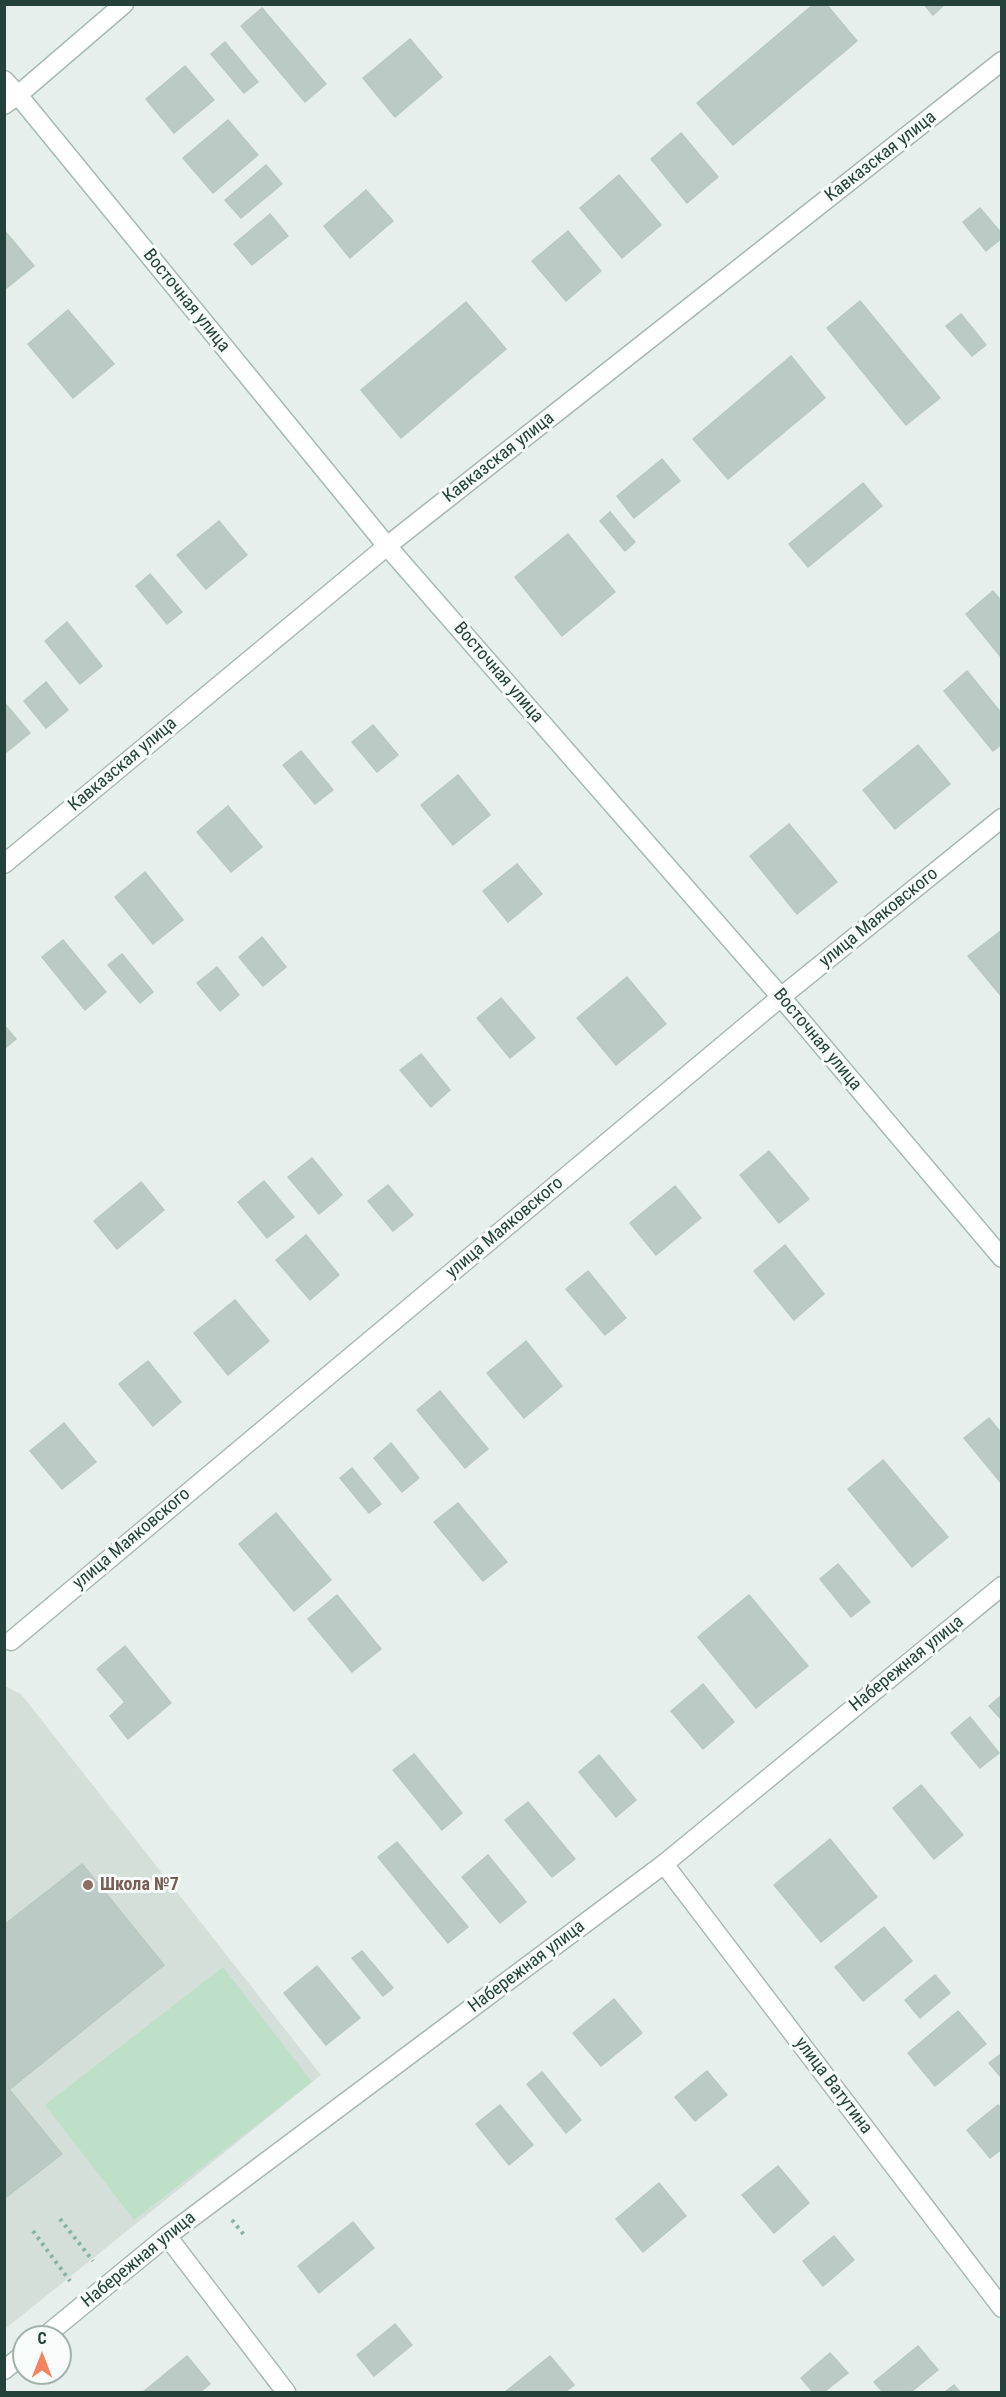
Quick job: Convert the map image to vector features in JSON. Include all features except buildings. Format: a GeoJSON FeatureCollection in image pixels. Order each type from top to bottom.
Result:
{"type":"FeatureCollection","features":[{"type":"Feature","properties":{"kind":"street"},"geometry":{"type":"LineString","coordinates":[[11,100],[124,4]]}},
{"type":"Feature","properties":{"kind":"street","name":"Кавказская улица"},"geometry":{"type":"LineString","coordinates":[[4,864],[387,546],[1002,61]]}},
{"type":"Feature","properties":{"kind":"street","name":"Восточная улица"},"geometry":{"type":"LineString","coordinates":[[4,80],[11,100],[387,546],[781,997],[1002,1258]]}},
{"type":"Feature","properties":{"kind":"street","name":"улица Маяковского"},"geometry":{"type":"LineString","coordinates":[[11,1641],[781,997],[1002,818]]}},
{"type":"Feature","properties":{"kind":"street","name":"Набережная улица"},"geometry":{"type":"LineString","coordinates":[[59,2325],[167,2236],[664,1864],[1002,1586]]}},
{"type":"Feature","properties":{"kind":"street","name":"улица Ватутина"},"geometry":{"type":"LineString","coordinates":[[664,1864],[1002,2308]]}},
{"type":"Feature","properties":{"kind":"street"},"geometry":{"type":"LineString","coordinates":[[167,2236],[286,2392]]}},
{"type":"Feature","properties":{"kind":"path"},"geometry":{"type":"LineString","coordinates":[[60,2219],[98,2266]]}},
{"type":"Feature","properties":{"kind":"path"},"geometry":{"type":"LineString","coordinates":[[33,2231],[74,2286]]}},
{"type":"Feature","properties":{"kind":"shaded area","name":"Школа №7"},"geometry":{"type":"Polygon","coordinates":[[[5,1686],[21,1694],[321,2075],[5,2329],[5,1686]]]}},
{"type":"Feature","properties":{"kind":"green space"},"geometry":{"type":"Polygon","coordinates":[[[223,1967],[312,2082],[134,2220],[45,2105],[223,1967]]]}},
{"type":"Feature","properties":{"kind":"place","name":"Школа №7"},"geometry":{"type":"Point","coordinates":[88,1885]}}]}
